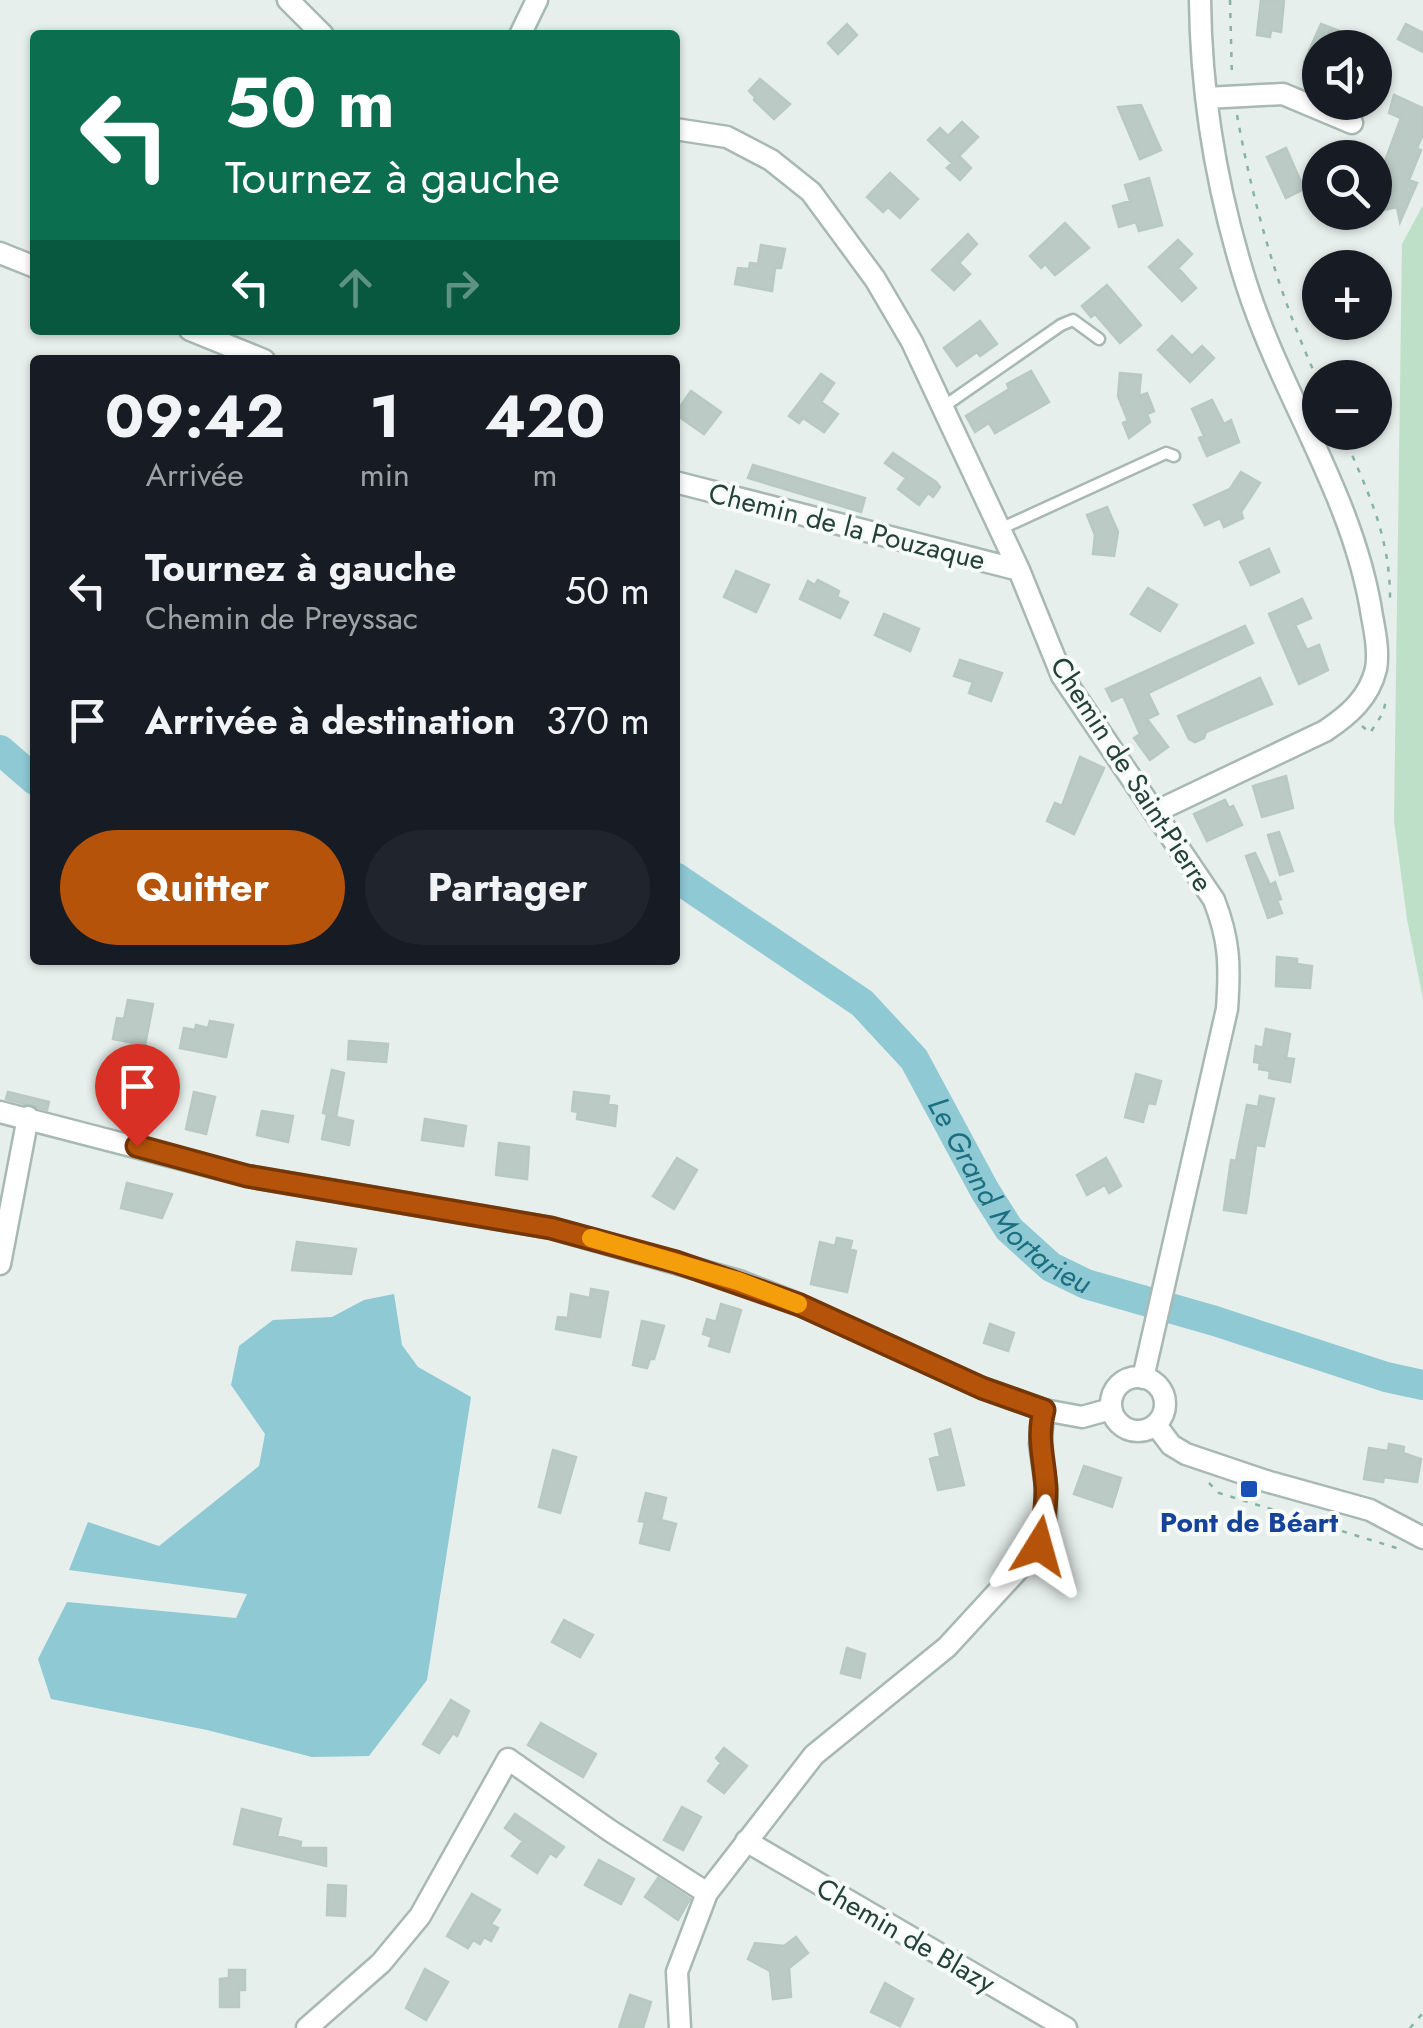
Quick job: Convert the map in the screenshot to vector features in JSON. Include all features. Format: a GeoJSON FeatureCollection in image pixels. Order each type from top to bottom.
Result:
{"type":"FeatureCollection","features":[{"type":"Feature","properties":{"kind":"street"},"geometry":{"type":"LineString","coordinates":[[288,0],[318,30]]}},
{"type":"Feature","properties":{"kind":"street"},"geometry":{"type":"LineString","coordinates":[[522,30],[537,0]]}},
{"type":"Feature","properties":{"kind":"street"},"geometry":{"type":"LineString","coordinates":[[1154,812],[1325,731],[1351,714],[1368,691],[1377,666],[1366,573],[1350,522],[1270,348],[1247,287],[1222,200],[1206,98],[1200,0]]}},
{"type":"Feature","properties":{"kind":"street"},"geometry":{"type":"LineString","coordinates":[[1206,98],[1283,94],[1352,123]]}},
{"type":"Feature","properties":{"kind":"street","name":"Chemin de Saint-Pierre"},"geometry":{"type":"LineString","coordinates":[[680,130],[727,137],[771,160],[811,192],[875,279],[943,406],[1019,570],[1062,676],[1214,900],[1230,954],[1227,1009],[1143,1378]]}},
{"type":"Feature","properties":{"kind":"street"},"geometry":{"type":"LineString","coordinates":[[0,252],[30,265]]}},
{"type":"Feature","properties":{"kind":"street"},"geometry":{"type":"LineString","coordinates":[[202,335],[252,355]]}},
{"type":"Feature","properties":{"kind":"street","name":"Chemin de la Pouzaque"},"geometry":{"type":"LineString","coordinates":[[680,483],[1019,570]]}},
{"type":"Feature","properties":{"kind":"street"},"geometry":{"type":"LineString","coordinates":[[0,1112],[247,1176],[551,1228],[676,1262],[800,1305],[982,1388],[1044,1410],[1082,1417],[1111,1409]]}},
{"type":"Feature","properties":{"kind":"street"},"geometry":{"type":"LineString","coordinates":[[0,1264],[28,1117]]}},
{"type":"Feature","properties":{"kind":"street"},"geometry":{"type":"LineString","coordinates":[[1143,1378],[1163,1393],[1165,1410],[1156,1425],[1132,1431],[1118,1424],[1111,1401],[1119,1385],[1143,1378]]}},
{"type":"Feature","properties":{"kind":"street"},"geometry":{"type":"LineString","coordinates":[[680,2028],[677,1972],[707,1893],[814,1755],[947,1647],[1039,1546],[1046,1518],[1040,1444],[1044,1410]]}},
{"type":"Feature","properties":{"kind":"street"},"geometry":{"type":"LineString","coordinates":[[1156,1425],[1171,1445],[1186,1454],[1370,1510],[1417,1545]]}},
{"type":"Feature","properties":{"kind":"street"},"geometry":{"type":"LineString","coordinates":[[307,2028],[381,1963],[420,1916],[508,1759],[707,1893]]}},
{"type":"Feature","properties":{"kind":"street","name":"Chemin de Blazy"},"geometry":{"type":"LineString","coordinates":[[746,1841],[1066,2028]]}},
{"type":"Feature","properties":{"kind":"lane"},"geometry":{"type":"LineString","coordinates":[[943,406],[1060,325],[1073,320],[1099,339]]}},
{"type":"Feature","properties":{"kind":"lane"},"geometry":{"type":"LineString","coordinates":[[1000,529],[1166,454],[1174,456]]}},
{"type":"Feature","properties":{"kind":"path"},"geometry":{"type":"LineString","coordinates":[[1230,0],[1234,97],[1266,241],[1309,360]]}},
{"type":"Feature","properties":{"kind":"path"},"geometry":{"type":"LineString","coordinates":[[1207,1481],[1219,1493],[1417,1545]]}},
{"type":"Feature","properties":{"kind":"path"},"geometry":{"type":"LineString","coordinates":[[1410,2028],[1423,2013]]}},
{"type":"Feature","properties":{"kind":"green space"},"geometry":{"type":"Polygon","coordinates":[[[1423,205],[1423,999],[1394,821],[1402,244],[1423,205]]]}},
{"type":"Feature","properties":{"kind":"water"},"geometry":{"type":"Polygon","coordinates":[[[394,1294],[402,1345],[418,1367],[471,1397],[427,1680],[369,1756],[312,1757],[207,1730],[51,1699],[38,1659],[67,1602],[236,1618],[247,1594],[69,1570],[88,1522],[159,1546],[259,1466],[265,1434],[231,1385],[239,1346],[273,1320],[332,1317],[364,1300],[394,1294]]]}},
{"type":"Feature","properties":{"kind":"building"},"geometry":{"type":"Polygon","coordinates":[[[1261,0],[1284,0],[1281,32],[1271,30],[1270,37],[1257,35],[1261,0]]]}},
{"type":"Feature","properties":{"kind":"building"},"geometry":{"type":"Polygon","coordinates":[[[847,24],[857,35],[838,54],[828,43],[847,24]]]}},
{"type":"Feature","properties":{"kind":"building"},"geometry":{"type":"Polygon","coordinates":[[[1406,24],[1423,33],[1423,52],[1398,39],[1406,24]]]}},
{"type":"Feature","properties":{"kind":"building"},"geometry":{"type":"Polygon","coordinates":[[[760,79],[790,104],[774,119],[749,91],[760,79]]]}},
{"type":"Feature","properties":{"kind":"building"},"geometry":{"type":"Polygon","coordinates":[[[1394,95],[1423,108],[1423,134],[1417,148],[1421,150],[1409,180],[1417,183],[1400,222],[1397,207],[1392,208],[1392,142],[1401,118],[1392,114],[1394,95]]]}},
{"type":"Feature","properties":{"kind":"building"},"geometry":{"type":"Polygon","coordinates":[[[1141,105],[1161,150],[1140,159],[1118,107],[1141,105]]]}},
{"type":"Feature","properties":{"kind":"building"},"geometry":{"type":"Polygon","coordinates":[[[962,122],[978,137],[959,156],[971,168],[960,180],[947,168],[952,163],[928,140],[940,128],[948,136],[962,122]]]}},
{"type":"Feature","properties":{"kind":"building"},"geometry":{"type":"Polygon","coordinates":[[[1286,148],[1302,190],[1286,198],[1267,157],[1286,148]]]}},
{"type":"Feature","properties":{"kind":"building"},"geometry":{"type":"Polygon","coordinates":[[[890,173],[918,199],[900,218],[888,207],[883,212],[867,197],[890,173]]]}},
{"type":"Feature","properties":{"kind":"building"},"geometry":{"type":"Polygon","coordinates":[[[1149,178],[1162,225],[1139,231],[1136,222],[1119,227],[1113,206],[1130,201],[1125,185],[1149,178]]]}},
{"type":"Feature","properties":{"kind":"building"},"geometry":{"type":"Polygon","coordinates":[[[1065,223],[1089,248],[1055,275],[1030,256],[1065,223]]]}},
{"type":"Feature","properties":{"kind":"building"},"geometry":{"type":"Polygon","coordinates":[[[968,234],[977,244],[959,263],[970,274],[954,290],[932,270],[968,234]]]}},
{"type":"Feature","properties":{"kind":"building"},"geometry":{"type":"Polygon","coordinates":[[[1178,240],[1192,254],[1178,268],[1196,288],[1182,301],[1149,267],[1178,240]]]}},
{"type":"Feature","properties":{"kind":"building"},"geometry":{"type":"Polygon","coordinates":[[[761,245],[785,249],[781,268],[775,268],[772,291],[735,284],[738,268],[749,269],[750,263],[758,264],[761,245]]]}},
{"type":"Feature","properties":{"kind":"building"},"geometry":{"type":"Polygon","coordinates":[[[1107,285],[1141,325],[1120,343],[1095,314],[1091,317],[1082,306],[1107,285]]]}},
{"type":"Feature","properties":{"kind":"building"},"geometry":{"type":"Polygon","coordinates":[[[980,321],[997,344],[957,366],[944,348],[980,321]]]}},
{"type":"Feature","properties":{"kind":"building"},"geometry":{"type":"Polygon","coordinates":[[[1172,336],[1192,356],[1202,346],[1214,358],[1190,382],[1158,350],[1172,336]]]}},
{"type":"Feature","properties":{"kind":"building"},"geometry":{"type":"Polygon","coordinates":[[[1031,371],[1049,402],[995,433],[989,423],[975,432],[966,416],[1031,371]]]}},
{"type":"Feature","properties":{"kind":"building"},"geometry":{"type":"Polygon","coordinates":[[[1120,373],[1141,375],[1139,396],[1147,393],[1154,411],[1147,414],[1150,422],[1129,438],[1123,423],[1128,421],[1118,396],[1120,373]]]}},
{"type":"Feature","properties":{"kind":"building"},"geometry":{"type":"Polygon","coordinates":[[[821,374],[834,383],[821,402],[838,414],[824,432],[803,418],[799,423],[789,416],[821,374]]]}},
{"type":"Feature","properties":{"kind":"building"},"geometry":{"type":"Polygon","coordinates":[[[691,391],[721,412],[704,434],[680,417],[680,407],[691,391]]]}},
{"type":"Feature","properties":{"kind":"building"},"geometry":{"type":"Polygon","coordinates":[[[1212,400],[1224,424],[1231,420],[1239,442],[1207,456],[1199,438],[1204,436],[1192,409],[1212,400]]]}},
{"type":"Feature","properties":{"kind":"building"},"geometry":{"type":"Polygon","coordinates":[[[893,453],[936,482],[940,487],[933,497],[928,493],[919,505],[898,489],[906,478],[885,463],[893,453]]]}},
{"type":"Feature","properties":{"kind":"building"},"geometry":{"type":"Polygon","coordinates":[[[753,465],[865,498],[861,512],[748,478],[753,465]]]}},
{"type":"Feature","properties":{"kind":"building"},"geometry":{"type":"Polygon","coordinates":[[[1241,472],[1260,483],[1241,512],[1243,518],[1224,527],[1220,518],[1205,525],[1194,505],[1230,489],[1241,472]]]}},
{"type":"Feature","properties":{"kind":"building"},"geometry":{"type":"Polygon","coordinates":[[[1107,507],[1118,532],[1114,556],[1093,554],[1095,535],[1087,515],[1107,507]]]}},
{"type":"Feature","properties":{"kind":"building"},"geometry":{"type":"Polygon","coordinates":[[[1269,549],[1279,572],[1251,585],[1240,562],[1269,549]]]}},
{"type":"Feature","properties":{"kind":"building"},"geometry":{"type":"Polygon","coordinates":[[[736,571],[769,585],[756,612],[724,597],[736,571]]]}},
{"type":"Feature","properties":{"kind":"building"},"geometry":{"type":"Polygon","coordinates":[[[818,580],[839,591],[837,597],[848,602],[840,618],[800,599],[808,581],[815,585],[818,580]]]}},
{"type":"Feature","properties":{"kind":"building"},"geometry":{"type":"Polygon","coordinates":[[[1148,588],[1177,605],[1160,631],[1131,614],[1148,588]]]}},
{"type":"Feature","properties":{"kind":"building"},"geometry":{"type":"Polygon","coordinates":[[[1302,599],[1311,618],[1295,625],[1307,650],[1319,645],[1328,670],[1299,684],[1269,614],[1302,599]]]}},
{"type":"Feature","properties":{"kind":"building"},"geometry":{"type":"Polygon","coordinates":[[[884,614],[919,629],[910,651],[875,635],[884,614]]]}},
{"type":"Feature","properties":{"kind":"building"},"geometry":{"type":"Polygon","coordinates":[[[1245,626],[1253,643],[1148,693],[1158,714],[1147,719],[1168,747],[1150,760],[1134,738],[1140,734],[1123,696],[1112,701],[1106,689],[1245,626]]]}},
{"type":"Feature","properties":{"kind":"building"},"geometry":{"type":"Polygon","coordinates":[[[960,660],[1002,673],[991,701],[969,693],[973,682],[954,676],[960,660]]]}},
{"type":"Feature","properties":{"kind":"building"},"geometry":{"type":"Polygon","coordinates":[[[1260,678],[1272,704],[1206,732],[1204,738],[1195,742],[1189,739],[1178,716],[1260,678]]]}},
{"type":"Feature","properties":{"kind":"building"},"geometry":{"type":"Polygon","coordinates":[[[1080,757],[1104,768],[1074,834],[1047,821],[1055,803],[1062,806],[1080,757]]]}},
{"type":"Feature","properties":{"kind":"building"},"geometry":{"type":"Polygon","coordinates":[[[1286,776],[1293,808],[1262,817],[1253,786],[1286,776]]]}},
{"type":"Feature","properties":{"kind":"building"},"geometry":{"type":"Polygon","coordinates":[[[1225,800],[1229,808],[1233,806],[1242,825],[1207,841],[1194,814],[1225,800]]]}},
{"type":"Feature","properties":{"kind":"building"},"geometry":{"type":"Polygon","coordinates":[[[1279,832],[1293,871],[1280,875],[1268,835],[1279,832]]]}},
{"type":"Feature","properties":{"kind":"building"},"geometry":{"type":"Polygon","coordinates":[[[1255,853],[1270,885],[1275,882],[1281,899],[1277,900],[1282,913],[1268,918],[1246,856],[1255,853]]]}},
{"type":"Feature","properties":{"kind":"building"},"geometry":{"type":"Polygon","coordinates":[[[1277,957],[1297,959],[1297,964],[1312,966],[1310,988],[1276,986],[1277,957]]]}},
{"type":"Feature","properties":{"kind":"building"},"geometry":{"type":"Polygon","coordinates":[[[128,1000],[153,1004],[145,1045],[113,1039],[117,1018],[124,1019],[128,1000]]]}},
{"type":"Feature","properties":{"kind":"building"},"geometry":{"type":"Polygon","coordinates":[[[210,1021],[233,1025],[226,1057],[180,1048],[184,1028],[208,1028],[210,1021]]]}},
{"type":"Feature","properties":{"kind":"building"},"geometry":{"type":"Polygon","coordinates":[[[1266,1029],[1290,1034],[1286,1058],[1294,1059],[1290,1082],[1269,1078],[1270,1071],[1259,1069],[1260,1063],[1254,1062],[1256,1046],[1263,1048],[1266,1029]]]}},
{"type":"Feature","properties":{"kind":"building"},"geometry":{"type":"Polygon","coordinates":[[[349,1041],[388,1044],[386,1062],[348,1059],[349,1041]]]}},
{"type":"Feature","properties":{"kind":"building"},"geometry":{"type":"Polygon","coordinates":[[[332,1070],[344,1073],[336,1117],[323,1113],[332,1070]]]}},
{"type":"Feature","properties":{"kind":"building"},"geometry":{"type":"Polygon","coordinates":[[[1136,1074],[1161,1081],[1155,1104],[1148,1103],[1143,1122],[1125,1117],[1136,1074]]]}},
{"type":"Feature","properties":{"kind":"building"},"geometry":{"type":"Polygon","coordinates":[[[138,1082],[161,1086],[151,1123],[132,1120],[138,1082]]]}},
{"type":"Feature","properties":{"kind":"building"},"geometry":{"type":"Polygon","coordinates":[[[8,1092],[49,1102],[47,1110],[6,1099],[8,1092]]]}},
{"type":"Feature","properties":{"kind":"building"},"geometry":{"type":"Polygon","coordinates":[[[194,1092],[215,1097],[206,1134],[186,1129],[194,1092]]]}},
{"type":"Feature","properties":{"kind":"building"},"geometry":{"type":"Polygon","coordinates":[[[574,1092],[609,1096],[608,1104],[617,1106],[615,1126],[577,1119],[578,1112],[572,1111],[574,1092]]]}},
{"type":"Feature","properties":{"kind":"building"},"geometry":{"type":"Polygon","coordinates":[[[1260,1096],[1274,1099],[1264,1146],[1256,1145],[1246,1213],[1224,1210],[1231,1160],[1236,1161],[1247,1105],[1258,1107],[1260,1096]]]}},
{"type":"Feature","properties":{"kind":"building"},"geometry":{"type":"Polygon","coordinates":[[[262,1111],[293,1116],[288,1142],[257,1135],[262,1111]]]}},
{"type":"Feature","properties":{"kind":"building"},"geometry":{"type":"Polygon","coordinates":[[[327,1115],[353,1121],[349,1145],[322,1139],[327,1115]]]}},
{"type":"Feature","properties":{"kind":"building"},"geometry":{"type":"Polygon","coordinates":[[[425,1119],[466,1126],[463,1146],[422,1140],[425,1119]]]}},
{"type":"Feature","properties":{"kind":"building"},"geometry":{"type":"Polygon","coordinates":[[[499,1143],[529,1147],[527,1179],[496,1175],[499,1143]]]}},
{"type":"Feature","properties":{"kind":"building"},"geometry":{"type":"Polygon","coordinates":[[[677,1158],[697,1170],[674,1209],[653,1196],[677,1158]]]}},
{"type":"Feature","properties":{"kind":"building"},"geometry":{"type":"Polygon","coordinates":[[[1106,1158],[1121,1186],[1109,1193],[1105,1185],[1087,1195],[1077,1175],[1106,1158]]]}},
{"type":"Feature","properties":{"kind":"building"},"geometry":{"type":"Polygon","coordinates":[[[127,1183],[172,1194],[162,1218],[121,1208],[127,1183]]]}},
{"type":"Feature","properties":{"kind":"building"},"geometry":{"type":"Polygon","coordinates":[[[837,1238],[852,1241],[850,1249],[856,1251],[847,1292],[811,1284],[820,1242],[835,1246],[837,1238]]]}},
{"type":"Feature","properties":{"kind":"building"},"geometry":{"type":"Polygon","coordinates":[[[297,1242],[356,1249],[351,1274],[292,1270],[297,1242]]]}},
{"type":"Feature","properties":{"kind":"building"},"geometry":{"type":"Polygon","coordinates":[[[591,1289],[608,1292],[600,1337],[556,1329],[558,1317],[568,1318],[571,1294],[590,1298],[591,1289]]]}},
{"type":"Feature","properties":{"kind":"building"},"geometry":{"type":"Polygon","coordinates":[[[721,1304],[741,1310],[729,1352],[709,1346],[712,1337],[703,1334],[707,1319],[716,1322],[721,1304]]]}},
{"type":"Feature","properties":{"kind":"building"},"geometry":{"type":"Polygon","coordinates":[[[642,1321],[664,1326],[654,1359],[650,1359],[647,1368],[633,1365],[642,1321]]]}},
{"type":"Feature","properties":{"kind":"building"},"geometry":{"type":"Polygon","coordinates":[[[990,1324],[1014,1333],[1008,1351],[984,1343],[990,1324]]]}},
{"type":"Feature","properties":{"kind":"building"},"geometry":{"type":"Polygon","coordinates":[[[950,1429],[964,1485],[938,1490],[930,1459],[940,1456],[935,1434],[950,1429]]]}},
{"type":"Feature","properties":{"kind":"building"},"geometry":{"type":"Polygon","coordinates":[[[1389,1444],[1404,1447],[1403,1453],[1421,1459],[1417,1482],[1384,1477],[1383,1482],[1364,1479],[1369,1448],[1388,1451],[1389,1444]]]}},
{"type":"Feature","properties":{"kind":"building"},"geometry":{"type":"Polygon","coordinates":[[[553,1450],[576,1457],[560,1513],[539,1507],[553,1450]]]}},
{"type":"Feature","properties":{"kind":"building"},"geometry":{"type":"Polygon","coordinates":[[[1084,1466],[1121,1478],[1112,1507],[1074,1494],[1084,1466]]]}},
{"type":"Feature","properties":{"kind":"building"},"geometry":{"type":"Polygon","coordinates":[[[646,1493],[666,1498],[661,1520],[676,1524],[669,1550],[640,1543],[645,1522],[639,1521],[646,1493]]]}},
{"type":"Feature","properties":{"kind":"building"},"geometry":{"type":"Polygon","coordinates":[[[564,1620],[593,1635],[580,1657],[552,1642],[564,1620]]]}},
{"type":"Feature","properties":{"kind":"building"},"geometry":{"type":"Polygon","coordinates":[[[847,1648],[865,1654],[860,1678],[841,1673],[847,1648]]]}},
{"type":"Feature","properties":{"kind":"building"},"geometry":{"type":"Polygon","coordinates":[[[451,1700],[469,1711],[457,1736],[453,1733],[439,1753],[423,1744],[451,1700]]]}},
{"type":"Feature","properties":{"kind":"building"},"geometry":{"type":"Polygon","coordinates":[[[541,1723],[596,1754],[583,1777],[528,1745],[541,1723]]]}},
{"type":"Feature","properties":{"kind":"building"},"geometry":{"type":"Polygon","coordinates":[[[724,1748],[747,1766],[724,1793],[708,1781],[721,1763],[716,1758],[724,1748]]]}},
{"type":"Feature","properties":{"kind":"building"},"geometry":{"type":"Polygon","coordinates":[[[682,1807],[701,1817],[683,1850],[664,1840],[682,1807]]]}},
{"type":"Feature","properties":{"kind":"building"},"geometry":{"type":"Polygon","coordinates":[[[242,1809],[281,1819],[277,1836],[301,1842],[300,1848],[326,1848],[326,1866],[234,1844],[242,1809]]]}},
{"type":"Feature","properties":{"kind":"building"},"geometry":{"type":"Polygon","coordinates":[[[515,1814],[564,1847],[556,1857],[550,1853],[537,1873],[512,1856],[523,1841],[505,1828],[515,1814]]]}},
{"type":"Feature","properties":{"kind":"building"},"geometry":{"type":"Polygon","coordinates":[[[599,1860],[634,1879],[621,1904],[585,1885],[599,1860]]]}},
{"type":"Feature","properties":{"kind":"building"},"geometry":{"type":"Polygon","coordinates":[[[658,1878],[690,1899],[678,1920],[645,1897],[658,1878]]]}},
{"type":"Feature","properties":{"kind":"building"},"geometry":{"type":"Polygon","coordinates":[[[328,1885],[346,1886],[345,1916],[327,1915],[328,1885]]]}},
{"type":"Feature","properties":{"kind":"building"},"geometry":{"type":"Polygon","coordinates":[[[472,1894],[500,1910],[491,1924],[498,1928],[491,1941],[484,1937],[480,1944],[473,1940],[468,1948],[447,1936],[472,1894]]]}},
{"type":"Feature","properties":{"kind":"building"},"geometry":{"type":"Polygon","coordinates":[[[796,1937],[808,1953],[789,1968],[791,1997],[773,1999],[770,1971],[748,1959],[755,1943],[784,1946],[796,1937]]]}},
{"type":"Feature","properties":{"kind":"building"},"geometry":{"type":"Polygon","coordinates":[[[425,1969],[448,1982],[426,2020],[406,2008],[425,1969]]]}},
{"type":"Feature","properties":{"kind":"building"},"geometry":{"type":"Polygon","coordinates":[[[229,1970],[245,1970],[245,1990],[239,1990],[239,2007],[220,2007],[220,1979],[229,1978],[229,1970]]]}},
{"type":"Feature","properties":{"kind":"building"},"geometry":{"type":"Polygon","coordinates":[[[885,1983],[913,1999],[900,2026],[871,2012],[885,1983]]]}},
{"type":"Feature","properties":{"kind":"building"},"geometry":{"type":"Polygon","coordinates":[[[630,1995],[651,2002],[643,2028],[619,2028],[630,1995]]]}},
{"type":"Feature","properties":{"kind":"waterway","name":"Le Grand Mortarieu"},"geometry":{"type":"LineString","coordinates":[[0,750],[30,776]]}},
{"type":"Feature","properties":{"kind":"waterway","name":"Le Grand Mortarieu"},"geometry":{"type":"LineString","coordinates":[[680,880],[862,1003],[914,1059],[1009,1229],[1051,1267],[1086,1284],[1423,1385]]}},
{"type":"Feature","properties":{"kind":"slow traffic"},"geometry":{"type":"LineString","coordinates":[[591,1238],[738,1281],[798,1304]]}},
{"type":"Feature","properties":{"kind":"place","name":"Pont de Béart"},"geometry":{"type":"Point","coordinates":[1249,1489]}},
{"type":"Feature","properties":{"kind":"route"},"geometry":{"type":"LineString","coordinates":[[137,1146],[247,1176],[551,1228],[676,1262],[800,1305],[921,1362],[1044,1410],[1040,1444],[1046,1518],[1039,1546]]}}]}
